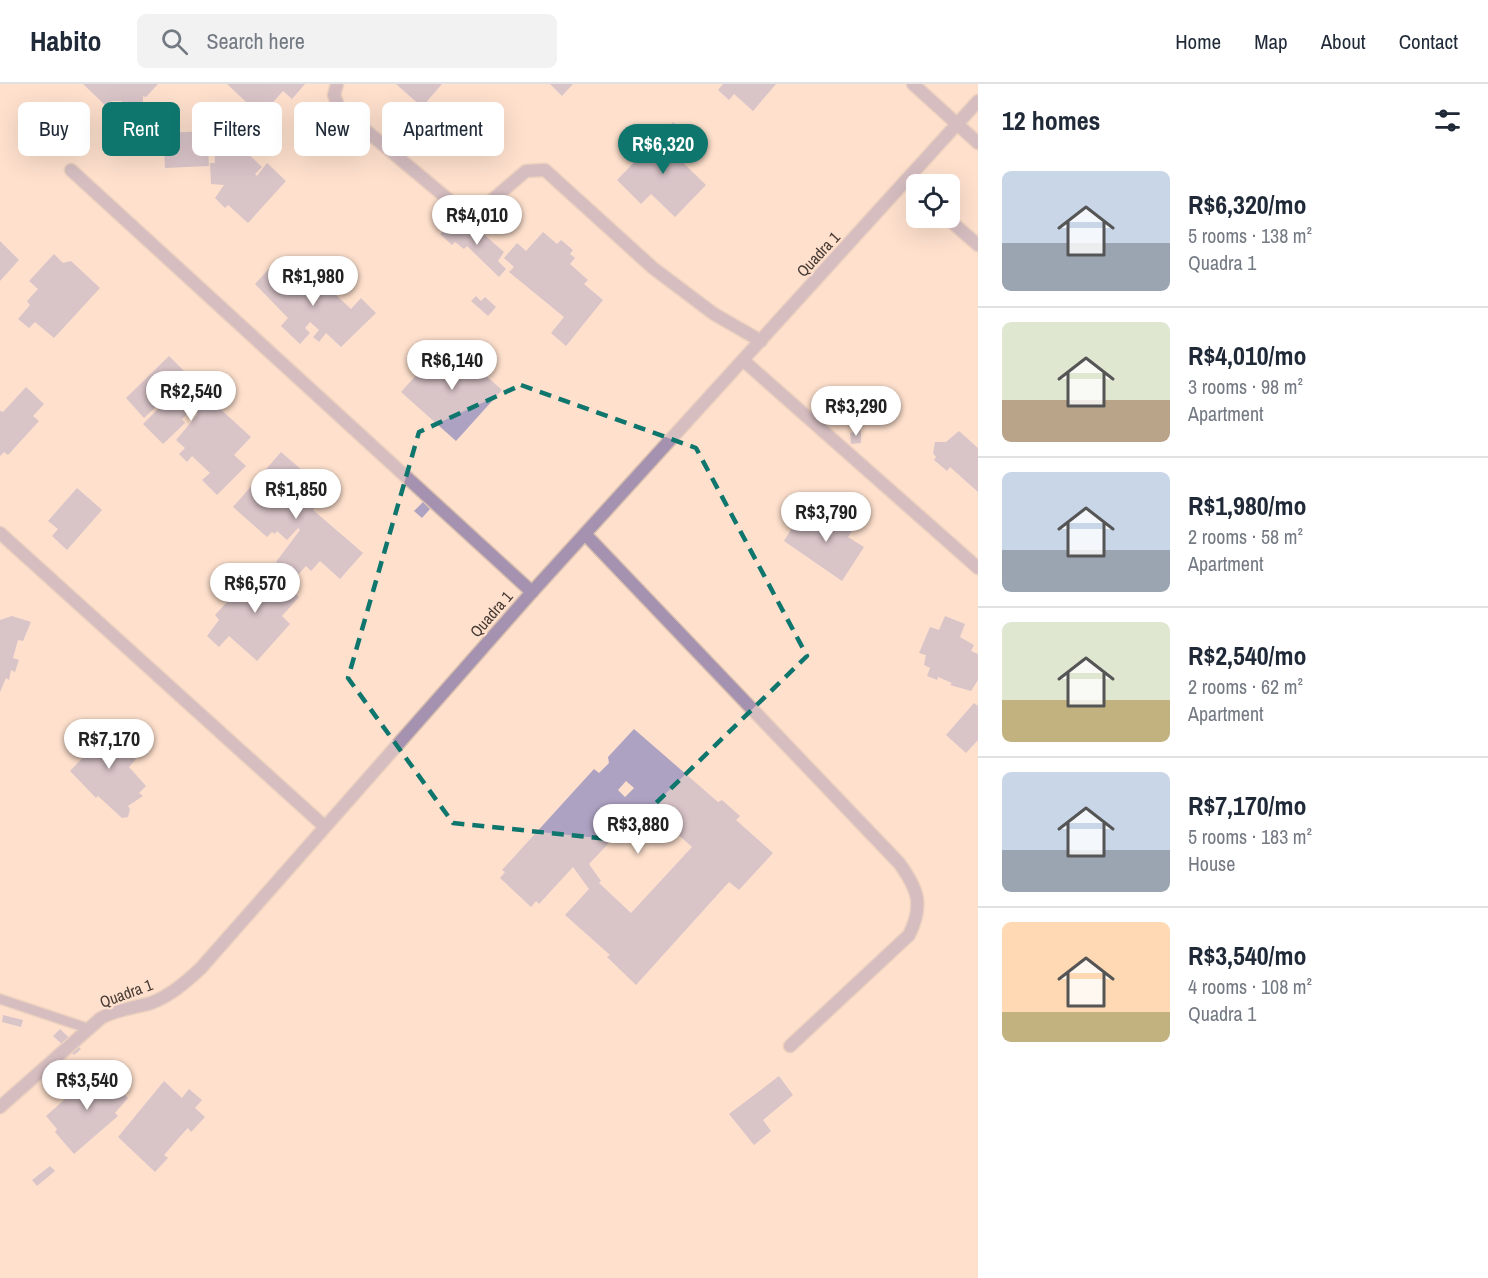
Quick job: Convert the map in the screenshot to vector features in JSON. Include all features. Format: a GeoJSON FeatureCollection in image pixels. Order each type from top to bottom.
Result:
{"type":"FeatureCollection","features":[{"type":"Feature","properties":{"kind":"street"},"geometry":{"type":"LineString","coordinates":[[337,84],[334,95],[339,108],[461,210],[477,213],[526,171],[545,170],[653,268],[714,314],[761,341]]}},
{"type":"Feature","properties":{"kind":"street"},"geometry":{"type":"LineString","coordinates":[[913,84],[978,142]]}},
{"type":"Feature","properties":{"kind":"street","name":"Quadra 1"},"geometry":{"type":"LineString","coordinates":[[921,174],[957,124],[978,101]]}},
{"type":"Feature","properties":{"kind":"street"},"geometry":{"type":"LineString","coordinates":[[71,170],[532,592]]}},
{"type":"Feature","properties":{"kind":"street","name":"Quadra 1"},"geometry":{"type":"LineString","coordinates":[[0,1107],[108,1014],[153,1002],[184,984],[532,592],[761,341],[906,192]]}},
{"type":"Feature","properties":{"kind":"street"},"geometry":{"type":"LineString","coordinates":[[958,228],[978,245]]}},
{"type":"Feature","properties":{"kind":"street"},"geometry":{"type":"LineString","coordinates":[[744,361],[978,568]]}},
{"type":"Feature","properties":{"kind":"street"},"geometry":{"type":"LineString","coordinates":[[0,533],[324,826]]}},
{"type":"Feature","properties":{"kind":"street"},"geometry":{"type":"LineString","coordinates":[[585,534],[899,863],[911,880],[919,916],[909,935],[790,1046]]}},
{"type":"Feature","properties":{"kind":"lane"},"geometry":{"type":"LineString","coordinates":[[0,999],[90,1029]]}},
{"type":"Feature","properties":{"kind":"highlighted area"},"geometry":{"type":"Polygon","coordinates":[[[521,385],[696,448],[807,656],[618,840],[453,823],[348,678],[419,432],[521,385]]]}},
{"type":"Feature","properties":{"kind":"building"},"geometry":{"type":"Polygon","coordinates":[[[83,84],[158,84],[146,97],[143,96],[143,102],[102,102],[83,84]]]}},
{"type":"Feature","properties":{"kind":"building"},"geometry":{"type":"Polygon","coordinates":[[[227,84],[305,84],[292,99],[283,91],[273,102],[246,102],[227,84]]]}},
{"type":"Feature","properties":{"kind":"building"},"geometry":{"type":"Polygon","coordinates":[[[396,84],[442,84],[426,102],[416,102],[396,84]]]}},
{"type":"Feature","properties":{"kind":"building"},"geometry":{"type":"Polygon","coordinates":[[[550,84],[573,84],[562,96],[550,84]]]}},
{"type":"Feature","properties":{"kind":"building"},"geometry":{"type":"Polygon","coordinates":[[[723,84],[776,84],[753,111],[734,94],[729,100],[718,90],[723,84]]]}},
{"type":"Feature","properties":{"kind":"building"},"geometry":{"type":"Polygon","coordinates":[[[673,122],[685,133],[669,149],[706,185],[675,217],[651,194],[641,204],[617,180],[673,122]]]}},
{"type":"Feature","properties":{"kind":"building"},"geometry":{"type":"Polygon","coordinates":[[[180,132],[192,132],[192,156],[208,156],[209,166],[165,168],[164,156],[180,156],[180,132]]]}},
{"type":"Feature","properties":{"kind":"building"},"geometry":{"type":"Polygon","coordinates":[[[215,156],[250,156],[262,167],[255,174],[257,176],[267,163],[286,181],[248,223],[228,205],[225,208],[215,198],[224,185],[211,184],[210,163],[215,163],[215,156]]]}},
{"type":"Feature","properties":{"kind":"building"},"geometry":{"type":"Polygon","coordinates":[[[459,221],[467,229],[472,224],[504,252],[498,261],[506,269],[499,277],[467,246],[464,249],[455,242],[452,245],[440,234],[445,229],[449,234],[459,221]]]}},
{"type":"Feature","properties":{"kind":"building"},"geometry":{"type":"Polygon","coordinates":[[[543,232],[557,244],[561,240],[573,250],[570,254],[575,258],[570,264],[588,280],[584,284],[603,300],[566,346],[551,333],[564,317],[509,272],[514,267],[504,258],[517,243],[526,251],[543,232]]]}},
{"type":"Feature","properties":{"kind":"building"},"geometry":{"type":"Polygon","coordinates":[[[0,241],[19,260],[0,281],[0,241]]]}},
{"type":"Feature","properties":{"kind":"building"},"geometry":{"type":"Polygon","coordinates":[[[54,254],[63,263],[71,261],[100,288],[54,338],[35,322],[29,328],[18,319],[30,305],[27,301],[38,289],[29,281],[54,254]]]}},
{"type":"Feature","properties":{"kind":"building"},"geometry":{"type":"Polygon","coordinates":[[[276,261],[308,290],[319,279],[351,309],[361,298],[376,313],[341,347],[326,333],[319,342],[313,337],[319,330],[310,322],[305,328],[310,333],[300,344],[281,326],[288,318],[255,284],[276,261]]]}},
{"type":"Feature","properties":{"kind":"building"},"geometry":{"type":"Polygon","coordinates":[[[476,296],[481,301],[485,297],[496,307],[488,316],[471,301],[476,296]]]}},
{"type":"Feature","properties":{"kind":"building"},"geometry":{"type":"Polygon","coordinates":[[[447,341],[502,390],[456,441],[401,392],[447,341]],[[451,372],[446,378],[449,381],[455,374],[451,372]]]}},
{"type":"Feature","properties":{"kind":"building"},"geometry":{"type":"Polygon","coordinates":[[[169,356],[190,377],[193,373],[210,389],[205,395],[251,437],[234,455],[246,466],[217,495],[202,480],[210,473],[192,456],[187,462],[179,454],[185,448],[176,440],[198,414],[192,409],[182,419],[185,423],[163,444],[143,424],[165,402],[163,400],[144,418],[126,398],[169,356]],[[201,399],[198,403],[204,408],[207,405],[201,399]]]}},
{"type":"Feature","properties":{"kind":"building"},"geometry":{"type":"Polygon","coordinates":[[[26,387],[44,404],[33,416],[39,421],[8,455],[4,452],[0,456],[0,411],[3,412],[26,387]]]}},
{"type":"Feature","properties":{"kind":"building"},"geometry":{"type":"Polygon","coordinates":[[[861,430],[861,443],[851,444],[850,433],[861,430]]]}},
{"type":"Feature","properties":{"kind":"building"},"geometry":{"type":"Polygon","coordinates":[[[959,431],[978,448],[978,492],[950,467],[947,471],[934,460],[936,457],[933,453],[935,442],[946,442],[959,431]]]}},
{"type":"Feature","properties":{"kind":"building"},"geometry":{"type":"Polygon","coordinates":[[[281,452],[303,471],[295,474],[314,472],[319,503],[313,510],[363,553],[340,579],[320,561],[311,571],[306,566],[294,579],[276,562],[300,530],[298,528],[287,540],[277,531],[267,537],[233,507],[281,452]]]}},
{"type":"Feature","properties":{"kind":"building"},"geometry":{"type":"Polygon","coordinates":[[[77,488],[102,510],[67,550],[52,536],[58,529],[48,521],[77,488]]]}},
{"type":"Feature","properties":{"kind":"building"},"geometry":{"type":"Polygon","coordinates":[[[423,502],[430,509],[422,518],[414,511],[423,502]]]}},
{"type":"Feature","properties":{"kind":"building"},"geometry":{"type":"Polygon","coordinates":[[[821,507],[842,520],[848,519],[852,531],[848,537],[864,547],[842,581],[784,541],[797,520],[806,524],[821,507]]]}},
{"type":"Feature","properties":{"kind":"building"},"geometry":{"type":"Polygon","coordinates":[[[262,564],[299,597],[282,616],[290,624],[257,661],[229,636],[219,647],[207,636],[219,620],[215,615],[262,564]]]}},
{"type":"Feature","properties":{"kind":"building"},"geometry":{"type":"Polygon","coordinates":[[[12,616],[31,622],[23,641],[18,640],[13,658],[19,660],[15,672],[11,670],[9,680],[6,678],[0,692],[0,620],[12,616]]]}},
{"type":"Feature","properties":{"kind":"building"},"geometry":{"type":"Polygon","coordinates":[[[945,616],[965,624],[960,637],[974,645],[971,651],[978,654],[978,680],[971,691],[950,685],[952,683],[938,677],[937,680],[927,676],[930,668],[924,665],[926,655],[919,653],[930,627],[939,630],[945,616]]]}},
{"type":"Feature","properties":{"kind":"building"},"geometry":{"type":"Polygon","coordinates":[[[974,703],[978,706],[978,740],[966,753],[946,735],[974,703]]]}},
{"type":"Feature","properties":{"kind":"building"},"geometry":{"type":"Polygon","coordinates":[[[116,722],[119,750],[121,748],[127,755],[129,753],[136,759],[129,767],[146,786],[139,793],[143,796],[128,806],[130,809],[128,817],[122,818],[98,796],[96,798],[70,771],[89,751],[82,744],[93,730],[92,723],[116,722]]]}},
{"type":"Feature","properties":{"kind":"building"},"geometry":{"type":"Polygon","coordinates":[[[634,729],[718,802],[722,800],[740,816],[736,820],[773,853],[739,890],[729,882],[636,985],[607,957],[610,955],[565,915],[589,889],[573,867],[539,904],[536,901],[531,907],[500,878],[505,872],[502,870],[594,769],[599,773],[609,763],[608,757],[634,729]],[[626,781],[618,790],[625,797],[634,788],[626,781]],[[641,809],[589,864],[601,881],[599,883],[631,913],[692,847],[673,830],[671,832],[641,809]]]}},
{"type":"Feature","properties":{"kind":"building"},"geometry":{"type":"Polygon","coordinates":[[[3,1015],[23,1020],[21,1027],[2,1022],[3,1015]]]}},
{"type":"Feature","properties":{"kind":"building"},"geometry":{"type":"Polygon","coordinates":[[[60,1029],[81,1049],[74,1055],[53,1036],[60,1029]]]}},
{"type":"Feature","properties":{"kind":"building"},"geometry":{"type":"Polygon","coordinates":[[[98,1070],[128,1098],[115,1113],[118,1116],[74,1154],[55,1132],[57,1129],[46,1116],[98,1070]]]}},
{"type":"Feature","properties":{"kind":"building"},"geometry":{"type":"Polygon","coordinates":[[[779,1076],[793,1095],[763,1120],[771,1131],[754,1145],[729,1114],[779,1076]]]}},
{"type":"Feature","properties":{"kind":"building"},"geometry":{"type":"Polygon","coordinates":[[[164,1081],[182,1098],[189,1089],[202,1100],[195,1108],[205,1117],[191,1132],[188,1128],[184,1132],[164,1155],[168,1158],[155,1172],[118,1137],[164,1081]]]}},
{"type":"Feature","properties":{"kind":"building"},"geometry":{"type":"Polygon","coordinates":[[[50,1166],[55,1171],[37,1186],[32,1180],[50,1166]]]}}]}
